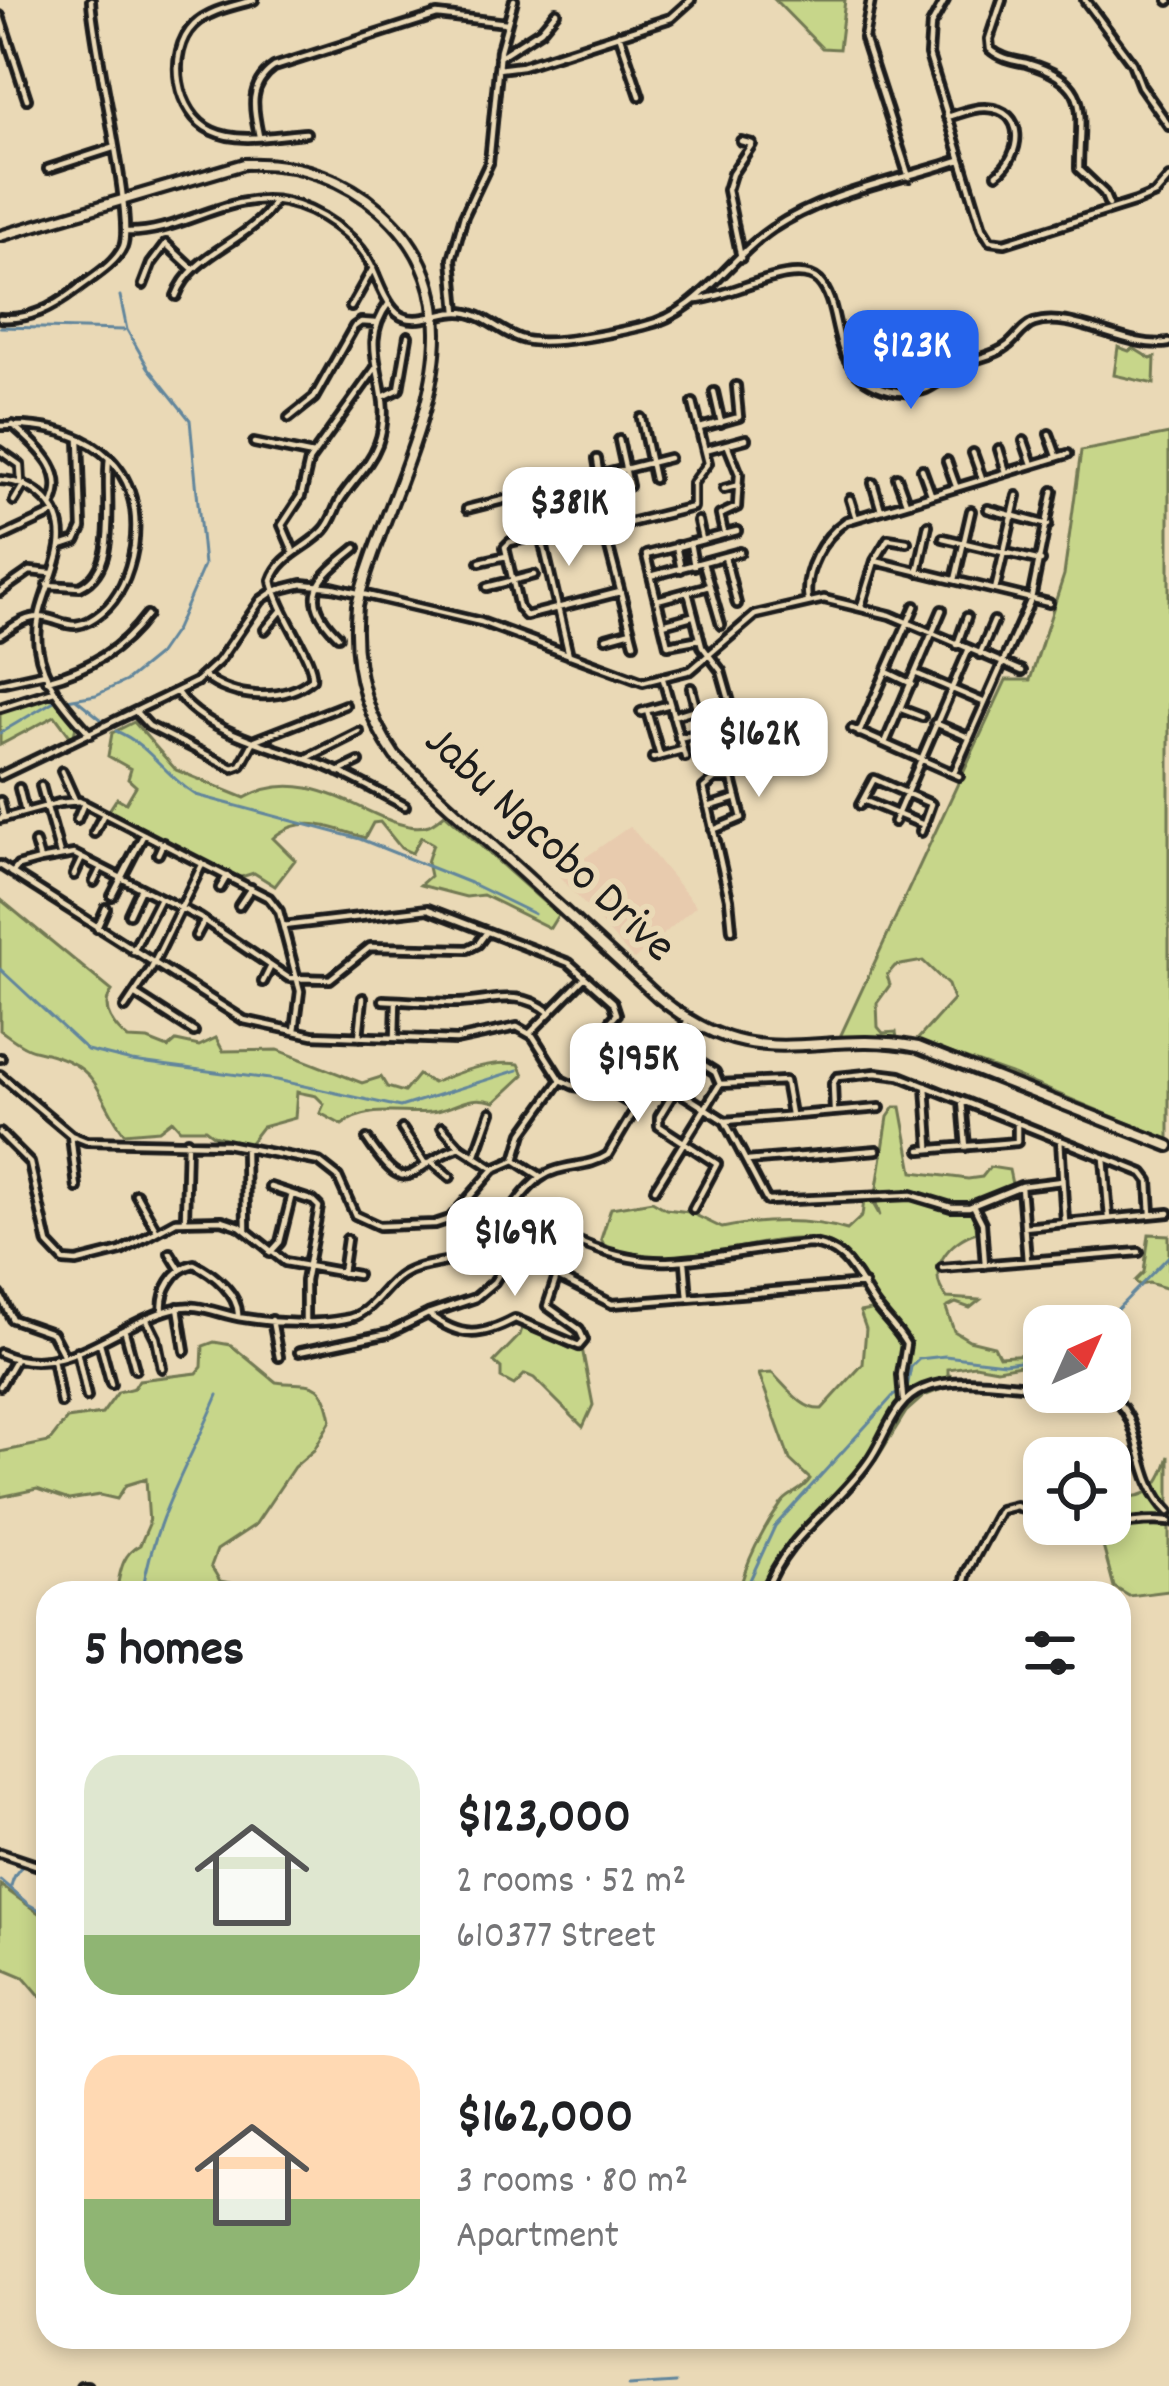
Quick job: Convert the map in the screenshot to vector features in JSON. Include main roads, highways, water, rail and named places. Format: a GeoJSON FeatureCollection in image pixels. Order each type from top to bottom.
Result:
{"type":"FeatureCollection","features":[{"type":"Feature","properties":{"kind":"main road","name":"Jabu Ngcobo Drive"},"geometry":{"type":"LineString","coordinates":[[0,236],[244,164],[282,165],[329,178],[370,202],[401,232],[423,272],[437,345],[430,393],[360,593],[355,639],[361,684],[376,727],[395,756],[688,1020],[763,1046],[878,1042],[919,1047],[1169,1146]]}},
{"type":"Feature","properties":{"kind":"waterway"},"geometry":{"type":"LineString","coordinates":[[67,700],[96,695],[126,681],[158,655],[176,629],[204,565],[190,420],[148,367],[127,330],[120,296]]}},
{"type":"Feature","properties":{"kind":"waterway"},"geometry":{"type":"LineString","coordinates":[[0,327],[124,330]]}},
{"type":"Feature","properties":{"kind":"waterway"},"geometry":{"type":"LineString","coordinates":[[76,699],[102,720]]}},
{"type":"Feature","properties":{"kind":"waterway"},"geometry":{"type":"LineString","coordinates":[[0,733],[54,701]]}},
{"type":"Feature","properties":{"kind":"waterway"},"geometry":{"type":"LineString","coordinates":[[116,731],[139,744],[196,795],[360,839],[534,914]]}},
{"type":"Feature","properties":{"kind":"waterway"},"geometry":{"type":"LineString","coordinates":[[0,969],[87,1050],[132,1061],[277,1080],[400,1107],[518,1070]]}},
{"type":"Feature","properties":{"kind":"waterway"},"geometry":{"type":"LineString","coordinates":[[1121,1305],[1169,1256]]}},
{"type":"Feature","properties":{"kind":"waterway"},"geometry":{"type":"LineString","coordinates":[[750,1581],[775,1526],[893,1396],[907,1388],[911,1367],[919,1359],[1023,1361]]}},
{"type":"Feature","properties":{"kind":"waterway"},"geometry":{"type":"LineString","coordinates":[[145,1581],[164,1515],[218,1395]]}},
{"type":"Feature","properties":{"kind":"waterway"},"geometry":{"type":"LineString","coordinates":[[11,1886],[24,1864],[36,1859]]}},
{"type":"Feature","properties":{"kind":"waterway"},"geometry":{"type":"LineString","coordinates":[[0,1880],[36,1908]]}},
{"type":"Feature","properties":{"kind":"waterway"},"geometry":{"type":"LineString","coordinates":[[628,2386],[676,2383]]}}]}
